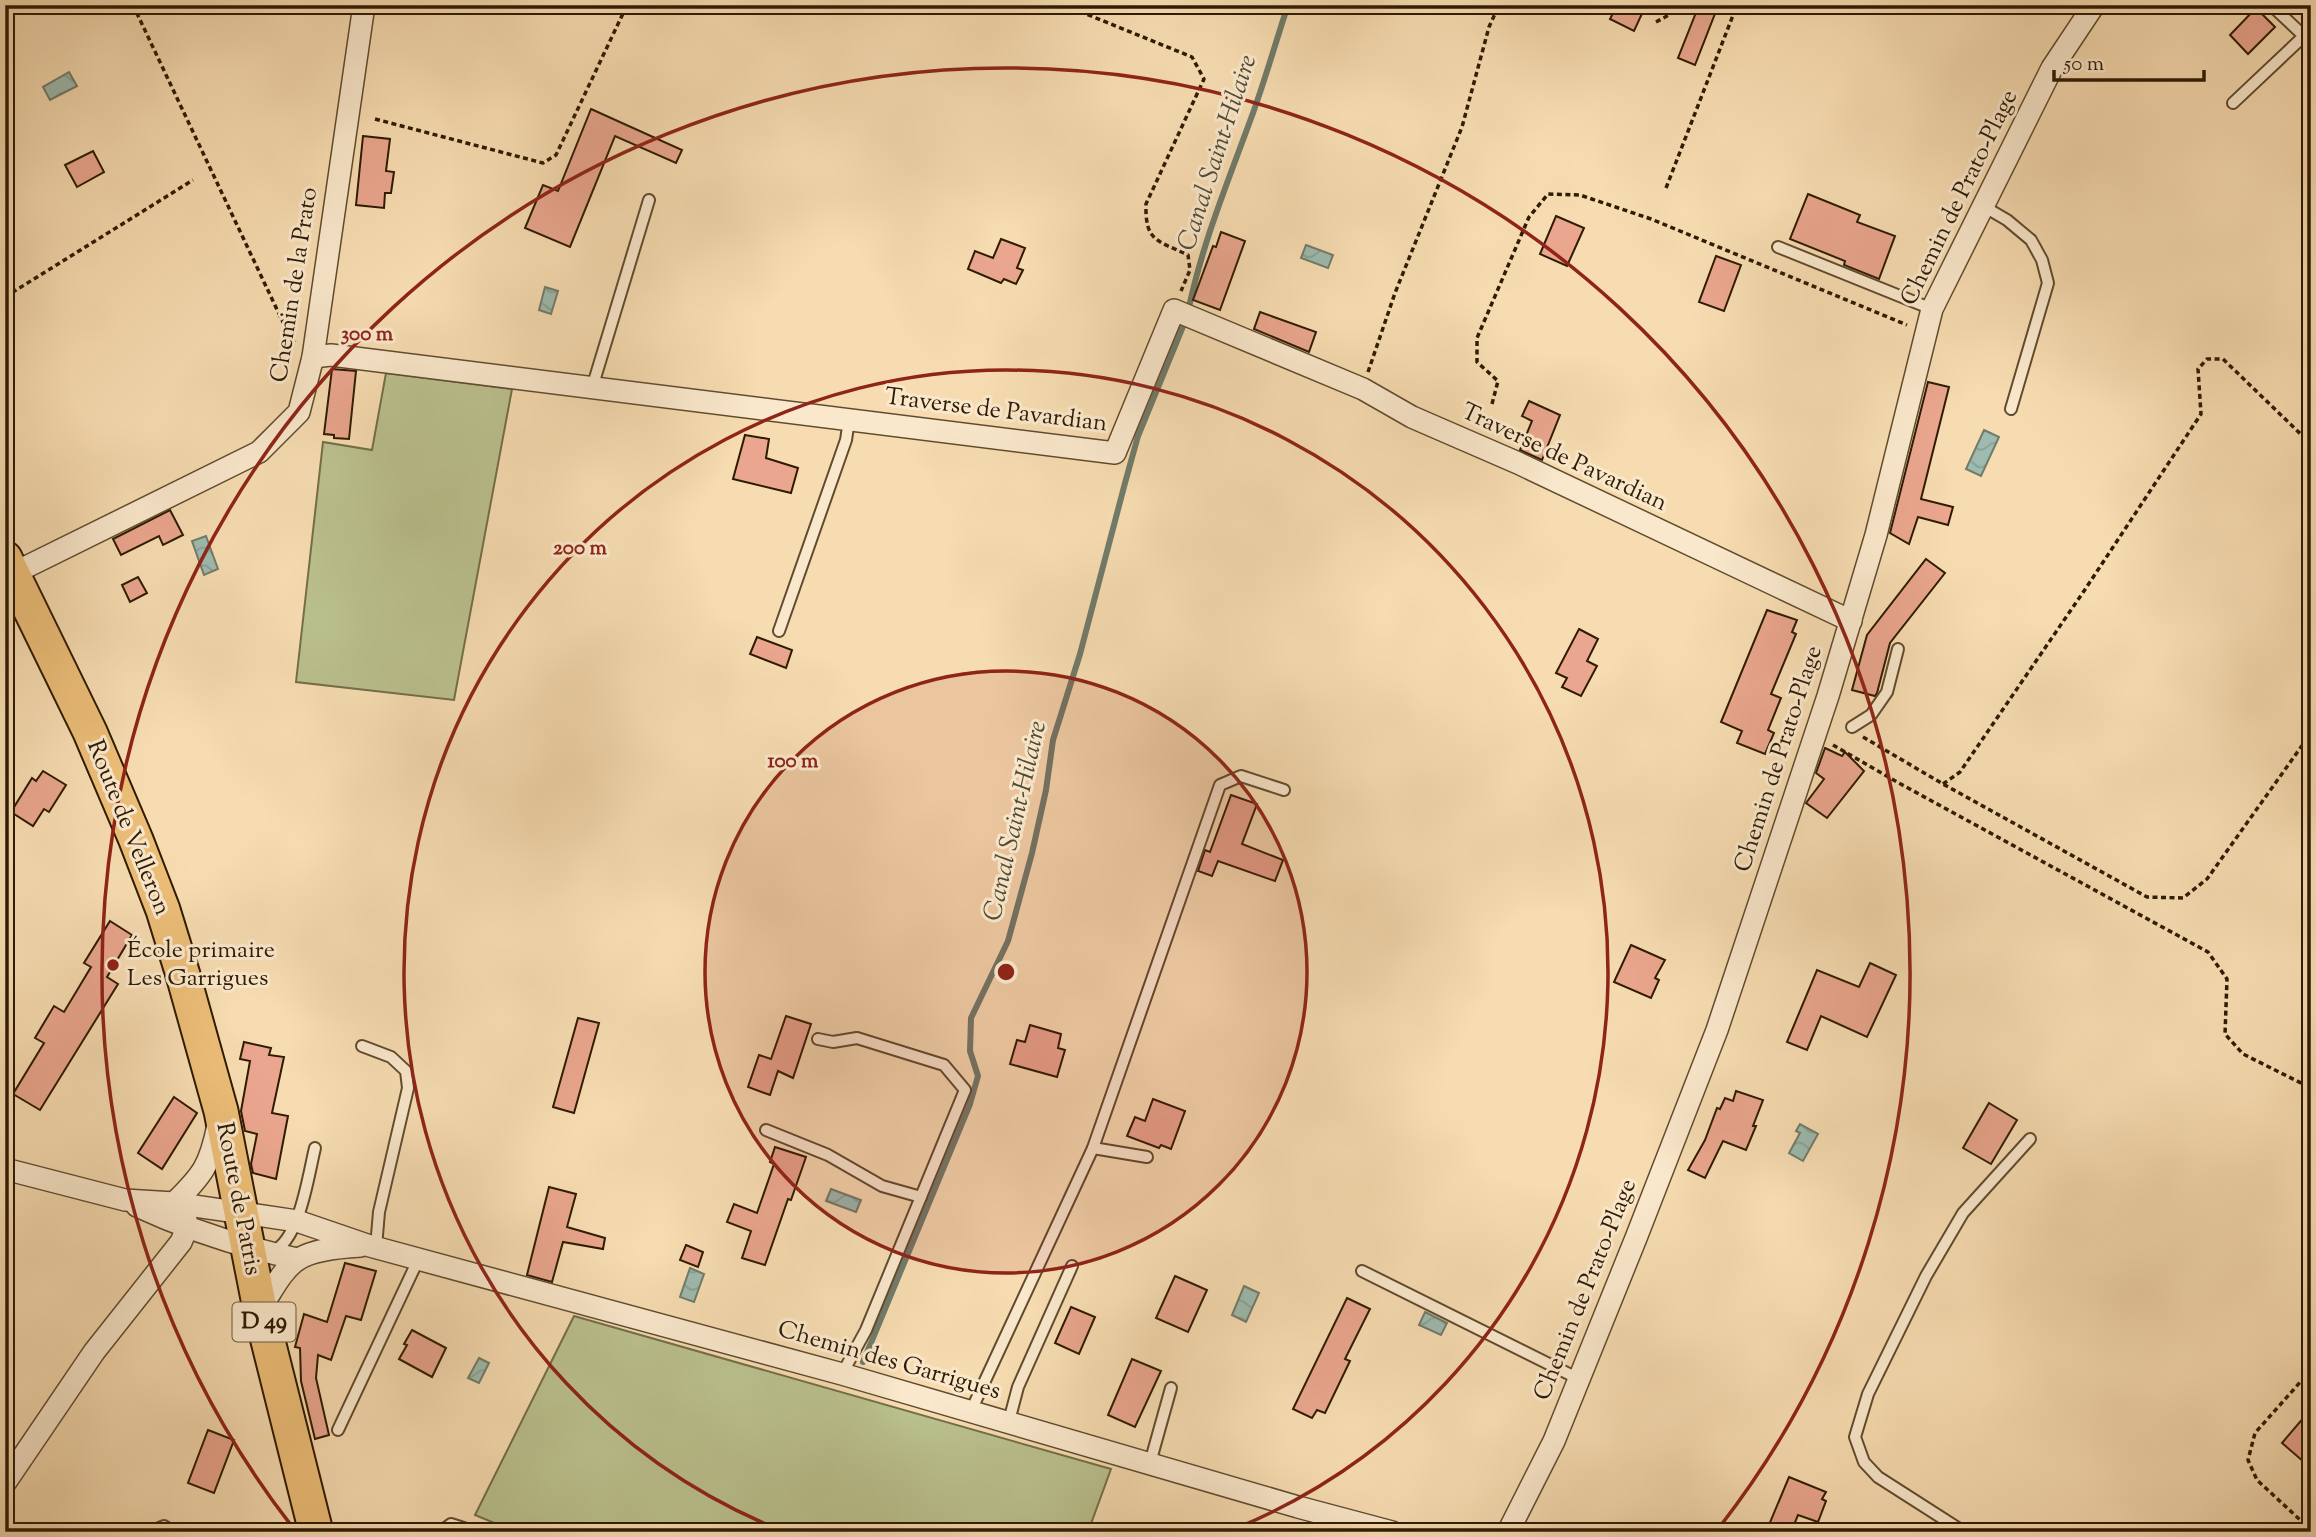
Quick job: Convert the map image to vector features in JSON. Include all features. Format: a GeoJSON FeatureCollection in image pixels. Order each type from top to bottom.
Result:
{"type":"FeatureCollection","features":[{"type":"Feature","properties":{"kind":"main road","name":"Route de Velleron"},"geometry":{"type":"LineString","coordinates":[[10,565],[90,732],[149,875],[183,975],[220,1111]]}},
{"type":"Feature","properties":{"kind":"main road","name":"Route de Patris"},"geometry":{"type":"LineString","coordinates":[[220,1111],[242,1213],[260,1251],[260,1309],[316,1532]]}},
{"type":"Feature","properties":{"kind":"street","name":"Chemin de la Prato"},"geometry":{"type":"LineString","coordinates":[[10,565],[259,452],[299,412],[313,357],[364,5]]}},
{"type":"Feature","properties":{"kind":"street","name":"Chemin de Prato-Plage"},"geometry":{"type":"LineString","coordinates":[[1508,1532],[1554,1441],[1717,1030],[1851,621],[1876,535],[1931,309],[2052,68],[2094,5]]}},
{"type":"Feature","properties":{"kind":"street","name":"Traverse de Pavardian"},"geometry":{"type":"LineString","coordinates":[[313,357],[331,355],[1115,453],[1174,310],[1363,389],[1412,417],[1518,463],[1851,621]]}},
{"type":"Feature","properties":{"kind":"street"},"geometry":{"type":"LineString","coordinates":[[5,1483],[94,1352],[181,1242],[187,1228],[179,1204],[203,1173],[212,1153],[220,1111]]}},
{"type":"Feature","properties":{"kind":"street","name":"Chemin des Garrigues"},"geometry":{"type":"LineString","coordinates":[[5,1169],[125,1200],[187,1228],[260,1251],[297,1259],[332,1248],[373,1246]]}},
{"type":"Feature","properties":{"kind":"street","name":"Chemin des Garrigues"},"geometry":{"type":"LineString","coordinates":[[125,1200],[179,1204],[297,1221],[373,1246],[842,1374],[1392,1532]]}},
{"type":"Feature","properties":{"kind":"street"},"geometry":{"type":"LineString","coordinates":[[260,1309],[281,1277],[297,1259]]}},
{"type":"Feature","properties":{"kind":"lane"},"geometry":{"type":"LineString","coordinates":[[2233,103],[2304,36],[2271,5]]}},
{"type":"Feature","properties":{"kind":"lane"},"geometry":{"type":"LineString","coordinates":[[592,388],[649,200]]}},
{"type":"Feature","properties":{"kind":"lane"},"geometry":{"type":"LineString","coordinates":[[1983,206],[2007,220],[2031,240],[2042,260],[2048,283],[2011,409]]}},
{"type":"Feature","properties":{"kind":"lane"},"geometry":{"type":"LineString","coordinates":[[1778,247],[1931,309]]}},
{"type":"Feature","properties":{"kind":"lane"},"geometry":{"type":"LineString","coordinates":[[779,631],[846,440],[849,420]]}},
{"type":"Feature","properties":{"kind":"lane"},"geometry":{"type":"LineString","coordinates":[[1852,727],[1871,715],[1887,692],[1898,649]]}},
{"type":"Feature","properties":{"kind":"lane"},"geometry":{"type":"LineString","coordinates":[[971,1413],[1093,1148],[1220,785],[1241,776],[1284,790]]}},
{"type":"Feature","properties":{"kind":"lane"},"geometry":{"type":"LineString","coordinates":[[818,1039],[833,1042],[857,1038],[944,1065],[965,1090],[866,1330],[842,1374]]}},
{"type":"Feature","properties":{"kind":"lane"},"geometry":{"type":"LineString","coordinates":[[362,1046],[391,1057],[406,1071],[408,1088],[373,1246]]}},
{"type":"Feature","properties":{"kind":"lane"},"geometry":{"type":"LineString","coordinates":[[766,1130],[828,1155],[882,1186],[921,1197]]}},
{"type":"Feature","properties":{"kind":"lane"},"geometry":{"type":"LineString","coordinates":[[1964,1532],[1878,1477],[1864,1462],[1855,1437],[1868,1394],[1926,1276],[1963,1213],[2030,1139]]}},
{"type":"Feature","properties":{"kind":"lane"},"geometry":{"type":"LineString","coordinates":[[260,1251],[279,1249],[297,1221],[315,1148]]}},
{"type":"Feature","properties":{"kind":"lane"},"geometry":{"type":"LineString","coordinates":[[1093,1148],[1147,1157]]}},
{"type":"Feature","properties":{"kind":"lane"},"geometry":{"type":"LineString","coordinates":[[338,1430],[419,1258]]}},
{"type":"Feature","properties":{"kind":"lane"},"geometry":{"type":"LineString","coordinates":[[1009,1422],[1018,1387],[1072,1266]]}},
{"type":"Feature","properties":{"kind":"lane"},"geometry":{"type":"LineString","coordinates":[[1362,1272],[1579,1379]]}},
{"type":"Feature","properties":{"kind":"lane"},"geometry":{"type":"LineString","coordinates":[[1150,1463],[1171,1388]]}},
{"type":"Feature","properties":{"kind":"lane"},"geometry":{"type":"LineString","coordinates":[[440,1532],[450,1524],[476,1532]]}},
{"type":"Feature","properties":{"kind":"lane"},"geometry":{"type":"LineString","coordinates":[[150,1532],[164,1526],[174,1532]]}},
{"type":"Feature","properties":{"kind":"path"},"geometry":{"type":"LineString","coordinates":[[133,5],[290,337],[313,357]]}},
{"type":"Feature","properties":{"kind":"path"},"geometry":{"type":"LineString","coordinates":[[375,119],[544,163],[556,155],[627,5]]}},
{"type":"Feature","properties":{"kind":"path"},"geometry":{"type":"LineString","coordinates":[[1064,5],[1192,57],[1205,79],[1146,204],[1145,225],[1154,239],[1188,255],[1190,270],[1174,310]]}},
{"type":"Feature","properties":{"kind":"path"},"geometry":{"type":"LineString","coordinates":[[1363,389],[1395,293],[1462,127],[1489,27],[1499,5]]}},
{"type":"Feature","properties":{"kind":"path"},"geometry":{"type":"LineString","coordinates":[[1656,22],[1687,5]]}},
{"type":"Feature","properties":{"kind":"path"},"geometry":{"type":"LineString","coordinates":[[1666,188],[1737,5]]}},
{"type":"Feature","properties":{"kind":"path"},"geometry":{"type":"LineString","coordinates":[[5,297],[193,180]]}},
{"type":"Feature","properties":{"kind":"path"},"geometry":{"type":"LineString","coordinates":[[1492,404],[1498,381],[1477,362],[1477,338],[1529,217],[1548,194],[1580,195],[1651,219],[1907,325],[1925,338]]}},
{"type":"Feature","properties":{"kind":"path"},"geometry":{"type":"LineString","coordinates":[[1943,784],[1960,772],[2201,414],[2198,369],[2207,359],[2223,359],[2311,444]]}},
{"type":"Feature","properties":{"kind":"path"},"geometry":{"type":"LineString","coordinates":[[1852,727],[1866,740],[2147,897],[2183,898],[2207,878],[2311,733]]}},
{"type":"Feature","properties":{"kind":"path"},"geometry":{"type":"LineString","coordinates":[[1814,739],[1838,746],[1897,782],[2208,952],[2227,979],[2225,1034],[2243,1054],[2311,1088]]}},
{"type":"Feature","properties":{"kind":"path"},"geometry":{"type":"LineString","coordinates":[[2311,1370],[2255,1433],[2248,1460],[2257,1480],[2311,1530]]}},
{"type":"Feature","properties":{"kind":"green space"},"geometry":{"type":"Polygon","coordinates":[[[386,373],[512,389],[454,700],[296,682],[323,442],[372,450],[386,373]]]}},
{"type":"Feature","properties":{"kind":"green space"},"geometry":{"type":"Polygon","coordinates":[[[574,1316],[1111,1469],[1088,1532],[516,1532],[475,1515],[574,1316]]]}},
{"type":"Feature","properties":{"kind":"water"},"geometry":{"type":"Polygon","coordinates":[[[69,72],[77,86],[50,100],[43,87],[69,72]]]}},
{"type":"Feature","properties":{"kind":"water"},"geometry":{"type":"Polygon","coordinates":[[[1306,245],[1333,255],[1328,268],[1301,258],[1306,245]]]}},
{"type":"Feature","properties":{"kind":"water"},"geometry":{"type":"Polygon","coordinates":[[[545,287],[558,291],[551,314],[539,310],[545,287]]]}},
{"type":"Feature","properties":{"kind":"water"},"geometry":{"type":"Polygon","coordinates":[[[1984,430],[1999,437],[1981,476],[1966,469],[1984,430]]]}},
{"type":"Feature","properties":{"kind":"water"},"geometry":{"type":"Polygon","coordinates":[[[206,536],[218,569],[204,575],[192,541],[206,536]]]}},
{"type":"Feature","properties":{"kind":"water"},"geometry":{"type":"Polygon","coordinates":[[[1800,1124],[1818,1134],[1803,1161],[1789,1153],[1800,1133],[1796,1131],[1800,1124]]]}},
{"type":"Feature","properties":{"kind":"water"},"geometry":{"type":"Polygon","coordinates":[[[831,1189],[861,1200],[856,1212],[826,1201],[831,1189]]]}},
{"type":"Feature","properties":{"kind":"water"},"geometry":{"type":"Polygon","coordinates":[[[690,1268],[704,1274],[694,1302],[680,1297],[690,1268]]]}},
{"type":"Feature","properties":{"kind":"water"},"geometry":{"type":"Polygon","coordinates":[[[1244,1286],[1259,1293],[1246,1322],[1232,1315],[1244,1286]]]}},
{"type":"Feature","properties":{"kind":"water"},"geometry":{"type":"Polygon","coordinates":[[[1425,1312],[1447,1323],[1441,1335],[1419,1325],[1425,1312]]]}},
{"type":"Feature","properties":{"kind":"water"},"geometry":{"type":"Polygon","coordinates":[[[479,1358],[489,1363],[479,1383],[468,1378],[479,1358]]]}},
{"type":"Feature","properties":{"kind":"building"},"geometry":{"type":"Polygon","coordinates":[[[1617,5],[1646,5],[1634,31],[1610,19],[1617,5]]]}},
{"type":"Feature","properties":{"kind":"building"},"geometry":{"type":"Polygon","coordinates":[[[1699,5],[1716,11],[1695,65],[1678,58],[1699,5]]]}},
{"type":"Feature","properties":{"kind":"building"},"geometry":{"type":"Polygon","coordinates":[[[2256,8],[2275,27],[2248,54],[2230,35],[2256,8]]]}},
{"type":"Feature","properties":{"kind":"building"},"geometry":{"type":"Polygon","coordinates":[[[591,109],[682,150],[676,163],[615,136],[570,247],[525,228],[543,185],[558,191],[591,109]]]}},
{"type":"Feature","properties":{"kind":"building"},"geometry":{"type":"Polygon","coordinates":[[[363,136],[390,139],[386,171],[394,172],[391,193],[385,193],[384,208],[356,205],[363,136]]]}},
{"type":"Feature","properties":{"kind":"building"},"geometry":{"type":"Polygon","coordinates":[[[93,151],[104,172],[77,187],[65,165],[93,151]]]}},
{"type":"Feature","properties":{"kind":"building"},"geometry":{"type":"Polygon","coordinates":[[[1808,194],[1860,215],[1857,222],[1895,236],[1879,279],[1844,265],[1845,261],[1790,239],[1808,194]]]}},
{"type":"Feature","properties":{"kind":"building"},"geometry":{"type":"Polygon","coordinates":[[[1556,216],[1584,228],[1567,266],[1540,254],[1556,216]]]}},
{"type":"Feature","properties":{"kind":"building"},"geometry":{"type":"Polygon","coordinates":[[[1221,232],[1245,241],[1220,310],[1193,300],[1221,232]]]}},
{"type":"Feature","properties":{"kind":"building"},"geometry":{"type":"Polygon","coordinates":[[[1001,239],[1025,248],[1017,268],[1023,270],[1016,284],[1004,279],[1001,283],[968,269],[975,251],[993,258],[1001,239]]]}},
{"type":"Feature","properties":{"kind":"building"},"geometry":{"type":"Polygon","coordinates":[[[1716,256],[1741,265],[1724,311],[1699,302],[1716,256]]]}},
{"type":"Feature","properties":{"kind":"building"},"geometry":{"type":"Polygon","coordinates":[[[1260,312],[1316,332],[1309,352],[1254,329],[1260,312]]]}},
{"type":"Feature","properties":{"kind":"building"},"geometry":{"type":"Polygon","coordinates":[[[332,369],[356,371],[349,439],[324,434],[332,369]]]}},
{"type":"Feature","properties":{"kind":"building"},"geometry":{"type":"Polygon","coordinates":[[[1928,382],[1949,387],[1921,499],[1953,507],[1948,525],[1918,517],[1909,544],[1890,533],[1928,382]]]}},
{"type":"Feature","properties":{"kind":"building"},"geometry":{"type":"Polygon","coordinates":[[[1529,401],[1560,415],[1542,460],[1520,450],[1532,421],[1522,416],[1529,401]]]}},
{"type":"Feature","properties":{"kind":"building"},"geometry":{"type":"Polygon","coordinates":[[[745,435],[769,439],[766,458],[798,468],[791,493],[733,479],[745,435]]]}},
{"type":"Feature","properties":{"kind":"building"},"geometry":{"type":"Polygon","coordinates":[[[170,510],[183,535],[163,545],[159,536],[121,555],[113,539],[170,510]]]}},
{"type":"Feature","properties":{"kind":"building"},"geometry":{"type":"Polygon","coordinates":[[[1926,559],[1945,573],[1890,643],[1875,696],[1852,690],[1867,635],[1926,559]]]}},
{"type":"Feature","properties":{"kind":"building"},"geometry":{"type":"Polygon","coordinates":[[[138,577],[147,593],[130,602],[122,585],[138,577]]]}},
{"type":"Feature","properties":{"kind":"building"},"geometry":{"type":"Polygon","coordinates":[[[1767,610],[1797,620],[1792,632],[1796,634],[1771,694],[1781,698],[1768,730],[1774,733],[1765,754],[1737,743],[1742,731],[1721,722],[1767,610]]]}},
{"type":"Feature","properties":{"kind":"building"},"geometry":{"type":"Polygon","coordinates":[[[1579,629],[1598,639],[1587,661],[1597,666],[1581,696],[1562,687],[1567,678],[1556,673],[1579,629]]]}},
{"type":"Feature","properties":{"kind":"building"},"geometry":{"type":"Polygon","coordinates":[[[757,637],[792,650],[786,668],[750,654],[757,637]]]}},
{"type":"Feature","properties":{"kind":"building"},"geometry":{"type":"Polygon","coordinates":[[[1825,748],[1842,756],[1845,752],[1864,771],[1827,818],[1806,803],[1824,779],[1816,773],[1825,748]]]}},
{"type":"Feature","properties":{"kind":"building"},"geometry":{"type":"Polygon","coordinates":[[[43,771],[66,785],[49,812],[44,809],[33,826],[11,812],[32,778],[36,781],[43,771]]]}},
{"type":"Feature","properties":{"kind":"building"},"geometry":{"type":"Polygon","coordinates":[[[1231,795],[1257,804],[1242,844],[1283,860],[1275,881],[1218,861],[1212,876],[1198,871],[1205,850],[1210,852],[1231,795]]]}},
{"type":"Feature","properties":{"kind":"building"},"geometry":{"type":"Polygon","coordinates":[[[110,921],[132,935],[107,977],[118,984],[40,1110],[13,1094],[44,1043],[35,1038],[54,1006],[64,1012],[91,967],[84,963],[110,921]]]}},
{"type":"Feature","properties":{"kind":"building"},"geometry":{"type":"Polygon","coordinates":[[[1631,945],[1665,960],[1655,978],[1659,980],[1651,998],[1614,982],[1631,945]]]}},
{"type":"Feature","properties":{"kind":"building"},"geometry":{"type":"Polygon","coordinates":[[[1870,963],[1896,975],[1867,1037],[1821,1016],[1807,1050],[1787,1042],[1817,970],[1859,987],[1870,963]]]}},
{"type":"Feature","properties":{"kind":"building"},"geometry":{"type":"Polygon","coordinates":[[[786,1016],[811,1024],[793,1078],[778,1071],[770,1095],[748,1087],[759,1055],[771,1059],[786,1016]]]}},
{"type":"Feature","properties":{"kind":"building"},"geometry":{"type":"Polygon","coordinates":[[[578,1018],[599,1023],[574,1113],[553,1107],[578,1018]]]}},
{"type":"Feature","properties":{"kind":"building"},"geometry":{"type":"Polygon","coordinates":[[[1030,1025],[1061,1034],[1058,1048],[1065,1050],[1057,1077],[1010,1064],[1017,1040],[1025,1042],[1030,1025]]]}},
{"type":"Feature","properties":{"kind":"building"},"geometry":{"type":"Polygon","coordinates":[[[244,1042],[271,1048],[269,1055],[284,1057],[272,1113],[288,1116],[276,1179],[253,1173],[251,1164],[257,1134],[245,1131],[241,1111],[250,1061],[240,1059],[244,1042]]]}},
{"type":"Feature","properties":{"kind":"building"},"geometry":{"type":"Polygon","coordinates":[[[1736,1091],[1763,1100],[1746,1150],[1723,1141],[1705,1178],[1688,1170],[1705,1140],[1717,1108],[1720,1109],[1725,1098],[1733,1101],[1736,1091]]]}},
{"type":"Feature","properties":{"kind":"building"},"geometry":{"type":"Polygon","coordinates":[[[174,1097],[197,1113],[162,1169],[138,1153],[174,1097]]]}},
{"type":"Feature","properties":{"kind":"building"},"geometry":{"type":"Polygon","coordinates":[[[1153,1099],[1185,1111],[1171,1149],[1161,1145],[1159,1148],[1127,1136],[1135,1117],[1145,1121],[1153,1099]]]}},
{"type":"Feature","properties":{"kind":"building"},"geometry":{"type":"Polygon","coordinates":[[[1989,1103],[2017,1120],[1991,1164],[1963,1148],[1989,1103]]]}},
{"type":"Feature","properties":{"kind":"building"},"geometry":{"type":"Polygon","coordinates":[[[775,1147],[806,1157],[765,1265],[742,1258],[751,1231],[727,1222],[734,1204],[757,1213],[774,1164],[770,1162],[775,1147]]]}},
{"type":"Feature","properties":{"kind":"building"},"geometry":{"type":"Polygon","coordinates":[[[549,1187],[576,1194],[567,1227],[605,1238],[603,1249],[563,1242],[552,1282],[527,1275],[549,1187]]]}},
{"type":"Feature","properties":{"kind":"building"},"geometry":{"type":"Polygon","coordinates":[[[686,1245],[703,1252],[698,1267],[680,1260],[686,1245]]]}},
{"type":"Feature","properties":{"kind":"building"},"geometry":{"type":"Polygon","coordinates":[[[345,1263],[376,1271],[361,1320],[346,1316],[331,1360],[318,1355],[316,1378],[329,1435],[315,1439],[301,1381],[300,1348],[295,1347],[304,1314],[327,1322],[345,1263]]]}},
{"type":"Feature","properties":{"kind":"building"},"geometry":{"type":"Polygon","coordinates":[[[1175,1276],[1207,1290],[1188,1332],[1156,1318],[1175,1276]]]}},
{"type":"Feature","properties":{"kind":"building"},"geometry":{"type":"Polygon","coordinates":[[[1347,1298],[1370,1309],[1345,1359],[1350,1361],[1325,1413],[1317,1410],[1312,1418],[1293,1409],[1347,1298]]]}},
{"type":"Feature","properties":{"kind":"building"},"geometry":{"type":"Polygon","coordinates":[[[1071,1307],[1095,1317],[1079,1354],[1055,1343],[1071,1307]]]}},
{"type":"Feature","properties":{"kind":"building"},"geometry":{"type":"Polygon","coordinates":[[[412,1330],[446,1348],[432,1377],[399,1359],[412,1330]]]}},
{"type":"Feature","properties":{"kind":"building"},"geometry":{"type":"Polygon","coordinates":[[[1132,1359],[1161,1371],[1135,1427],[1108,1415],[1132,1359]]]}},
{"type":"Feature","properties":{"kind":"building"},"geometry":{"type":"Polygon","coordinates":[[[2311,1409],[2311,1468],[2282,1443],[2311,1409]]]}},
{"type":"Feature","properties":{"kind":"building"},"geometry":{"type":"Polygon","coordinates":[[[208,1430],[234,1440],[214,1493],[188,1483],[208,1430]]]}},
{"type":"Feature","properties":{"kind":"building"},"geometry":{"type":"Polygon","coordinates":[[[1789,1477],[1826,1492],[1822,1499],[1826,1501],[1818,1522],[1798,1515],[1791,1532],[1766,1532],[1789,1477]]]}},
{"type":"Feature","properties":{"kind":"waterway","name":"Canal Saint-Hilaire"},"geometry":{"type":"LineString","coordinates":[[1188,312],[1208,236],[1258,100],[1288,5]]}},
{"type":"Feature","properties":{"kind":"waterway","name":"Canal Saint-Hilaire"},"geometry":{"type":"LineString","coordinates":[[863,1362],[970,1104],[978,1076],[970,1051],[971,1018],[1008,941],[1032,853],[1046,790],[1053,740],[1080,654],[1138,436],[1186,319]]}},
{"type":"Feature","properties":{"kind":"place","name":"École primaire Les Garrigues"},"geometry":{"type":"Point","coordinates":[113,965]}}]}
